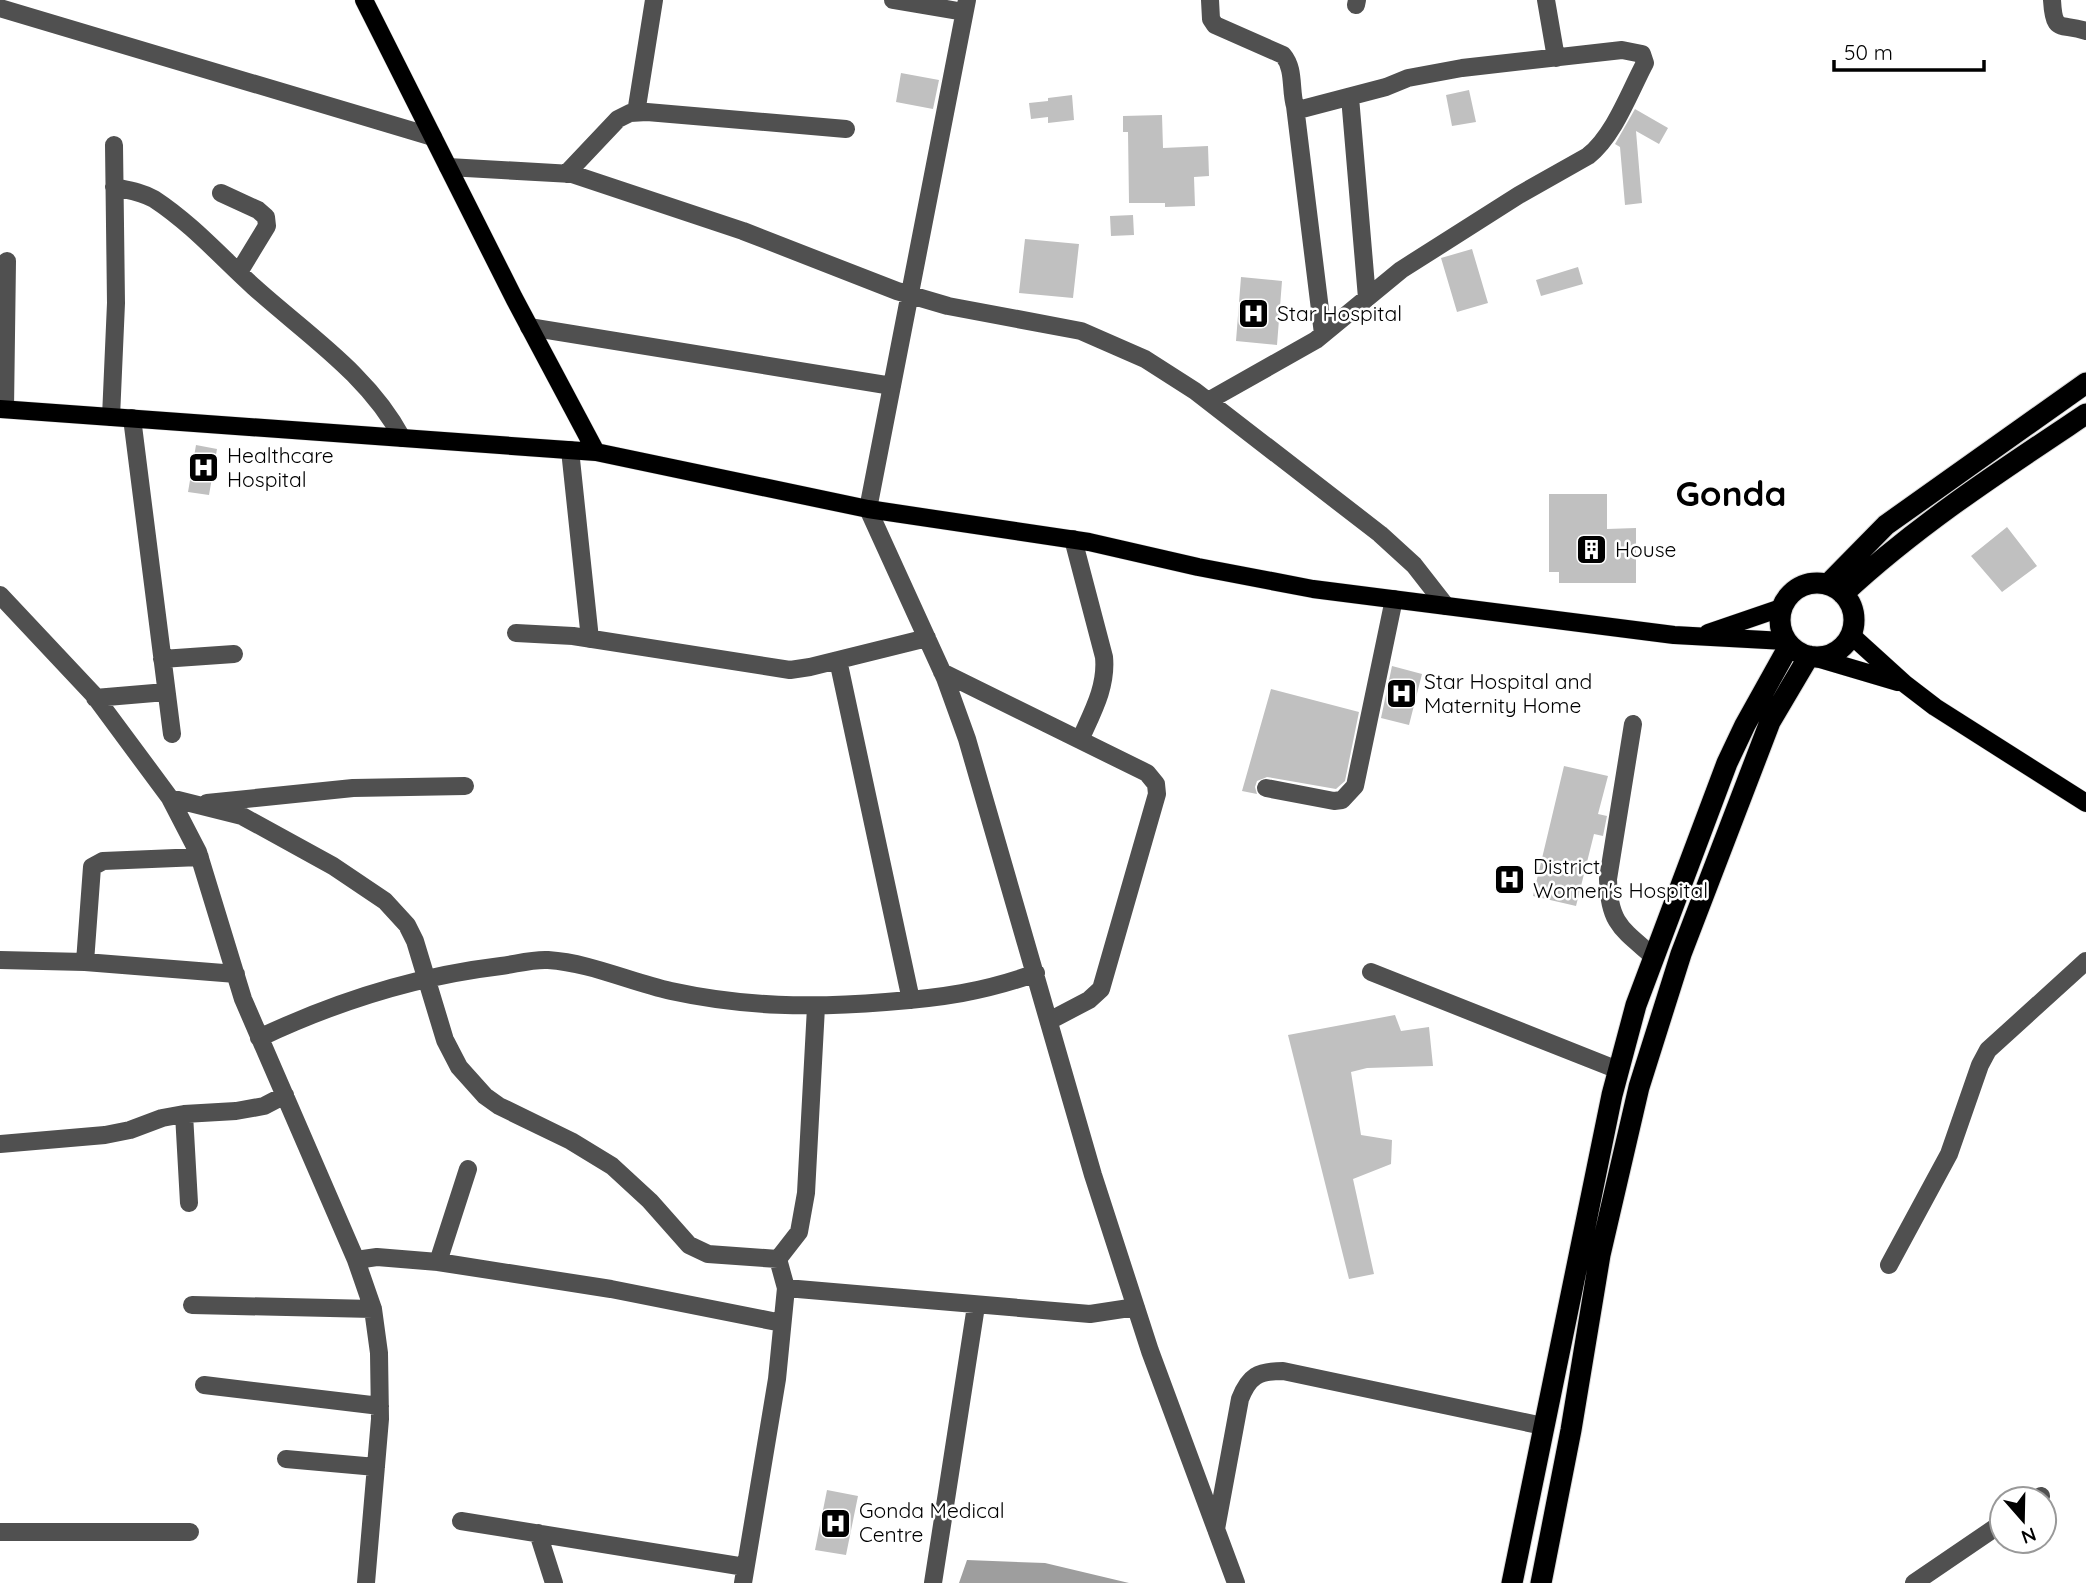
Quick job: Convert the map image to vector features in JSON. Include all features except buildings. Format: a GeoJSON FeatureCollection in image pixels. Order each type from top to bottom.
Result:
{"type":"FeatureCollection","features":[{"type":"Feature","properties":{"kind":"highway"},"geometry":{"type":"LineString","coordinates":[[1835,589],[1886,525],[2086,383]]}},
{"type":"Feature","properties":{"kind":"highway"},"geometry":{"type":"LineString","coordinates":[[1835,589],[1899,546],[1970,491],[2086,414]]}},
{"type":"Feature","properties":{"kind":"highway"},"geometry":{"type":"LineString","coordinates":[[1811,583],[1835,589],[1854,613],[1851,635],[1841,649],[1813,657],[1787,643],[1779,624],[1781,608],[1784,600],[1796,589],[1811,583]]}},
{"type":"Feature","properties":{"kind":"highway"},"geometry":{"type":"LineString","coordinates":[[1512,1583],[1618,1070],[1636,1005],[1727,763],[1787,643]]}},
{"type":"Feature","properties":{"kind":"highway"},"geometry":{"type":"LineString","coordinates":[[1541,1583],[1571,1430],[1600,1255],[1639,1087],[1681,954],[1770,722],[1813,657]]}},
{"type":"Feature","properties":{"kind":"main road"},"geometry":{"type":"LineString","coordinates":[[364,0],[596,452]]}},
{"type":"Feature","properties":{"kind":"main road"},"geometry":{"type":"LineString","coordinates":[[3,409],[596,452],[638,458],[867,509],[1073,540],[1312,589],[1526,618],[1787,643]]}},
{"type":"Feature","properties":{"kind":"main road"},"geometry":{"type":"LineString","coordinates":[[1698,636],[1781,608]]}},
{"type":"Feature","properties":{"kind":"main road"},"geometry":{"type":"LineString","coordinates":[[1851,635],[1905,684],[1936,707],[2086,803]]}},
{"type":"Feature","properties":{"kind":"main road"},"geometry":{"type":"LineString","coordinates":[[1813,657],[1905,684]]}},
{"type":"Feature","properties":{"kind":"street"},"geometry":{"type":"LineString","coordinates":[[635,113],[654,0]]}},
{"type":"Feature","properties":{"kind":"street"},"geometry":{"type":"LineString","coordinates":[[893,0],[966,6],[867,509],[942,672],[967,739],[1093,1175],[1136,1307],[1236,1583]]}},
{"type":"Feature","properties":{"kind":"street"},"geometry":{"type":"LineString","coordinates":[[1210,0],[1211,19],[1215,25],[1283,55],[1289,62],[1323,334]]}},
{"type":"Feature","properties":{"kind":"street"},"geometry":{"type":"LineString","coordinates":[[1546,0],[1556,58]]}},
{"type":"Feature","properties":{"kind":"street"},"geometry":{"type":"LineString","coordinates":[[2052,0],[2053,19],[2056,23],[2086,31]]}},
{"type":"Feature","properties":{"kind":"street"},"geometry":{"type":"LineString","coordinates":[[0,8],[433,137]]}},
{"type":"Feature","properties":{"kind":"street"},"geometry":{"type":"LineString","coordinates":[[1208,401],[1323,334],[1401,270],[1597,149],[1645,63],[1644,57],[1636,51],[1622,50],[1462,68],[1408,78],[1310,109],[1296,106]]}},
{"type":"Feature","properties":{"kind":"street"},"geometry":{"type":"LineString","coordinates":[[1350,97],[1367,298]]}},
{"type":"Feature","properties":{"kind":"street"},"geometry":{"type":"LineString","coordinates":[[566,174],[618,120],[630,113],[846,129]]}},
{"type":"Feature","properties":{"kind":"street"},"geometry":{"type":"LineString","coordinates":[[111,417],[116,303],[114,145]]}},
{"type":"Feature","properties":{"kind":"street"},"geometry":{"type":"LineString","coordinates":[[448,167],[566,174],[743,231],[911,295],[948,306],[1081,331],[1145,359],[1208,401],[1380,534],[1414,565],[1446,606]]}},
{"type":"Feature","properties":{"kind":"street"},"geometry":{"type":"LineString","coordinates":[[114,187],[137,191],[153,198],[201,234],[239,272],[336,356],[389,412],[402,438]]}},
{"type":"Feature","properties":{"kind":"street"},"geometry":{"type":"LineString","coordinates":[[221,193],[258,210],[266,217],[267,226],[239,272]]}},
{"type":"Feature","properties":{"kind":"street"},"geometry":{"type":"LineString","coordinates":[[3,409],[7,261]]}},
{"type":"Feature","properties":{"kind":"street"},"geometry":{"type":"LineString","coordinates":[[530,327],[892,386]]}},
{"type":"Feature","properties":{"kind":"street"},"geometry":{"type":"LineString","coordinates":[[132,418],[172,734]]}},
{"type":"Feature","properties":{"kind":"street"},"geometry":{"type":"LineString","coordinates":[[570,450],[590,639]]}},
{"type":"Feature","properties":{"kind":"street"},"geometry":{"type":"LineString","coordinates":[[1073,540],[1104,657],[1105,672],[1102,688],[1080,740]]}},
{"type":"Feature","properties":{"kind":"street"},"geometry":{"type":"LineString","coordinates":[[0,595],[95,698],[166,793],[200,858],[259,1038],[356,1260],[373,1309],[380,1353],[380,1406],[366,1583]]}},
{"type":"Feature","properties":{"kind":"street"},"geometry":{"type":"LineString","coordinates":[[1266,788],[1334,802],[1342,800],[1355,786],[1394,599]]}},
{"type":"Feature","properties":{"kind":"street"},"geometry":{"type":"LineString","coordinates":[[516,633],[590,639],[790,670],[927,638]]}},
{"type":"Feature","properties":{"kind":"street"},"geometry":{"type":"LineString","coordinates":[[162,659],[234,654]]}},
{"type":"Feature","properties":{"kind":"street"},"geometry":{"type":"LineString","coordinates":[[838,660],[911,1000]]}},
{"type":"Feature","properties":{"kind":"street"},"geometry":{"type":"LineString","coordinates":[[942,672],[1147,773],[1156,784],[1157,794],[1101,989],[1089,1000],[1049,1021]]}},
{"type":"Feature","properties":{"kind":"street"},"geometry":{"type":"LineString","coordinates":[[95,698],[166,692]]}},
{"type":"Feature","properties":{"kind":"street"},"geometry":{"type":"LineString","coordinates":[[1633,724],[1608,879],[1609,901],[1613,916],[1622,929],[1654,957]]}},
{"type":"Feature","properties":{"kind":"street"},"geometry":{"type":"LineString","coordinates":[[195,804],[353,788],[465,786]]}},
{"type":"Feature","properties":{"kind":"street"},"geometry":{"type":"LineString","coordinates":[[166,793],[195,804],[242,816],[333,866],[385,901],[407,925],[445,1040],[459,1067],[485,1096],[499,1106],[571,1141],[612,1166],[690,1245],[708,1254],[778,1259]]}},
{"type":"Feature","properties":{"kind":"street"},"geometry":{"type":"LineString","coordinates":[[85,962],[92,867],[103,861],[200,858]]}},
{"type":"Feature","properties":{"kind":"street"},"geometry":{"type":"LineString","coordinates":[[0,960],[85,962],[236,974]]}},
{"type":"Feature","properties":{"kind":"street"},"geometry":{"type":"LineString","coordinates":[[259,1038],[294,1021],[367,995],[451,972],[547,960],[596,969],[670,991],[746,1005],[817,1007],[954,996],[1007,984],[1036,973]]}},
{"type":"Feature","properties":{"kind":"street"},"geometry":{"type":"LineString","coordinates":[[1889,1265],[1949,1154],[1988,1049],[2086,961]]}},
{"type":"Feature","properties":{"kind":"street"},"geometry":{"type":"LineString","coordinates":[[1371,972],[1618,1070]]}},
{"type":"Feature","properties":{"kind":"street"},"geometry":{"type":"LineString","coordinates":[[778,1259],[799,1232],[806,1194],[817,1007]]}},
{"type":"Feature","properties":{"kind":"street"},"geometry":{"type":"LineString","coordinates":[[0,1144],[105,1135],[130,1130],[162,1118],[264,1106],[285,1095]]}},
{"type":"Feature","properties":{"kind":"street"},"geometry":{"type":"LineString","coordinates":[[184,1114],[189,1203]]}},
{"type":"Feature","properties":{"kind":"street"},"geometry":{"type":"LineString","coordinates":[[438,1262],[468,1169]]}},
{"type":"Feature","properties":{"kind":"street"},"geometry":{"type":"LineString","coordinates":[[356,1260],[377,1257],[438,1262],[611,1289],[782,1323]]}},
{"type":"Feature","properties":{"kind":"street"},"geometry":{"type":"LineString","coordinates":[[461,1521],[538,1533],[744,1575],[777,1379],[786,1289],[778,1259]]}},
{"type":"Feature","properties":{"kind":"street"},"geometry":{"type":"LineString","coordinates":[[786,1289],[1090,1314],[1136,1307]]}},
{"type":"Feature","properties":{"kind":"street"},"geometry":{"type":"LineString","coordinates":[[192,1305],[373,1309]]}},
{"type":"Feature","properties":{"kind":"street"},"geometry":{"type":"LineString","coordinates":[[933,1583],[976,1306]]}},
{"type":"Feature","properties":{"kind":"street"},"geometry":{"type":"LineString","coordinates":[[1216,1530],[1240,1399],[1246,1384],[1257,1375],[1269,1371],[1283,1371],[1543,1426]]}},
{"type":"Feature","properties":{"kind":"street"},"geometry":{"type":"LineString","coordinates":[[204,1385],[380,1406]]}},
{"type":"Feature","properties":{"kind":"street"},"geometry":{"type":"LineString","coordinates":[[286,1459],[376,1467]]}},
{"type":"Feature","properties":{"kind":"street"},"geometry":{"type":"LineString","coordinates":[[0,1532],[190,1532]]}},
{"type":"Feature","properties":{"kind":"street"},"geometry":{"type":"LineString","coordinates":[[538,1533],[554,1583]]}},
{"type":"Feature","properties":{"kind":"street"},"geometry":{"type":"LineString","coordinates":[[1914,1583],[1988,1533]]}},
{"type":"Feature","properties":{"kind":"shaded area"},"geometry":{"type":"Polygon","coordinates":[[[967,1560],[1045,1563],[1129,1583],[959,1583],[967,1560]]]}},
{"type":"Feature","properties":{"kind":"place","name":"Star Hospital"},"geometry":{"type":"Point","coordinates":[1254,314]}},
{"type":"Feature","properties":{"kind":"place","name":"Healthcare Hospital"},"geometry":{"type":"Point","coordinates":[204,468]}},
{"type":"Feature","properties":{"kind":"place","name":"House"},"geometry":{"type":"Point","coordinates":[1592,550]}},
{"type":"Feature","properties":{"kind":"place","name":"Star Hospital and Maternity Home"},"geometry":{"type":"Point","coordinates":[1401,694]}},
{"type":"Feature","properties":{"kind":"place","name":"District Women's Hospital"},"geometry":{"type":"Point","coordinates":[1510,879]}},
{"type":"Feature","properties":{"kind":"place","name":"Gonda Medical Centre"},"geometry":{"type":"Point","coordinates":[836,1523]}},
{"type":"Feature","properties":{"kind":"district","name":"Gonda"},"geometry":{"type":"Point","coordinates":[1731,494]}}]}
